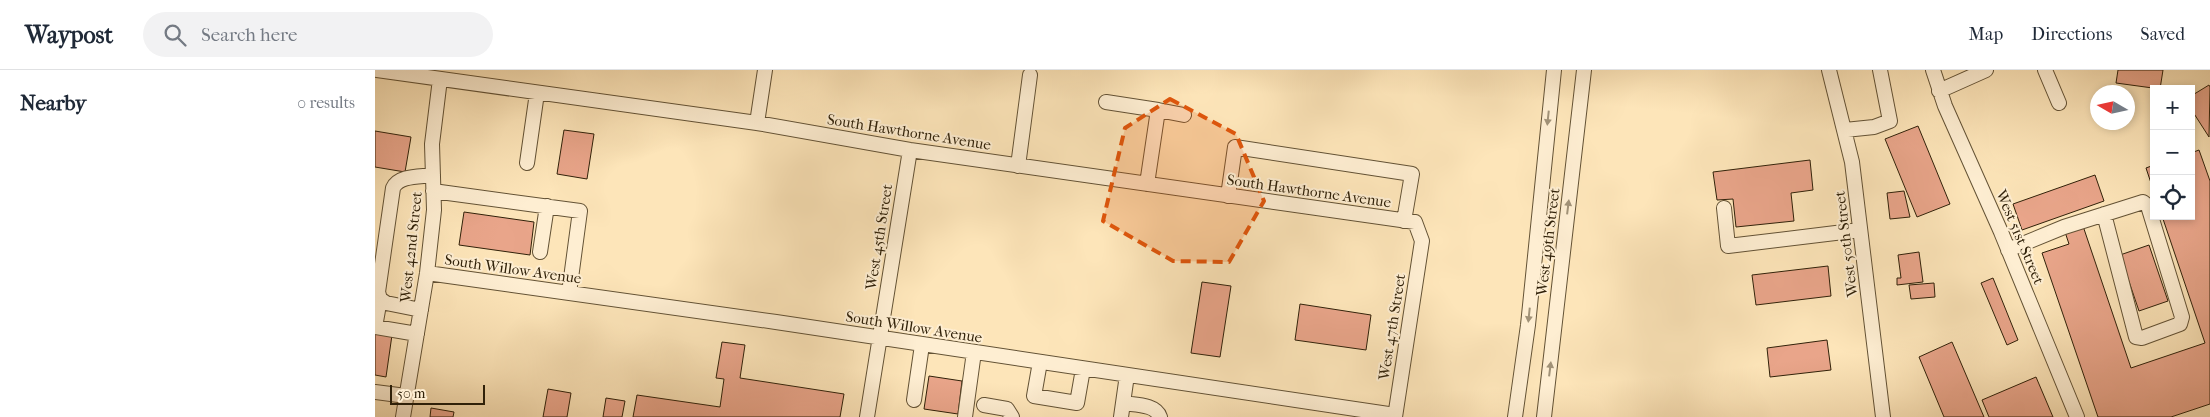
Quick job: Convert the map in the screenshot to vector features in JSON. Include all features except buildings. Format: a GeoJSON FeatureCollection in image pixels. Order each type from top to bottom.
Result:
{"type":"FeatureCollection","features":[{"type":"Feature","properties":{"kind":"street","name":"South Hawthorne Avenue"},"geometry":{"type":"LineString","coordinates":[[377,70],[446,77],[537,94],[757,123],[910,150],[1415,222],[1422,241]]}},
{"type":"Feature","properties":{"kind":"street"},"geometry":{"type":"LineString","coordinates":[[757,123],[765,70]]}},
{"type":"Feature","properties":{"kind":"street","name":"West 49th Street"},"geometry":{"type":"LineString","coordinates":[[1515,417],[1528,325],[1554,70]]}},
{"type":"Feature","properties":{"kind":"street","name":"West 49th Street"},"geometry":{"type":"LineString","coordinates":[[1544,417],[1584,70]]}},
{"type":"Feature","properties":{"kind":"street","name":"West 50th Street"},"geometry":{"type":"LineString","coordinates":[[1829,70],[1852,162],[1883,417]]}},
{"type":"Feature","properties":{"kind":"street"},"geometry":{"type":"LineString","coordinates":[[1845,130],[1874,128],[1890,121],[1880,70]]}},
{"type":"Feature","properties":{"kind":"street","name":"West 51st Street"},"geometry":{"type":"LineString","coordinates":[[1933,70],[1939,91],[2008,250],[2077,417]]}},
{"type":"Feature","properties":{"kind":"street"},"geometry":{"type":"LineString","coordinates":[[1939,91],[1986,70]]}},
{"type":"Feature","properties":{"kind":"street"},"geometry":{"type":"LineString","coordinates":[[2045,70],[2059,103]]}},
{"type":"Feature","properties":{"kind":"street"},"geometry":{"type":"LineString","coordinates":[[1018,166],[1031,75]]}},
{"type":"Feature","properties":{"kind":"street","name":"West 42nd Street"},"geometry":{"type":"LineString","coordinates":[[403,417],[427,273],[434,210],[432,144],[446,77]]}},
{"type":"Feature","properties":{"kind":"street"},"geometry":{"type":"LineString","coordinates":[[527,163],[537,94]]}},
{"type":"Feature","properties":{"kind":"street"},"geometry":{"type":"LineString","coordinates":[[1106,102],[1184,115]]}},
{"type":"Feature","properties":{"kind":"street"},"geometry":{"type":"LineString","coordinates":[[1147,184],[1158,110]]}},
{"type":"Feature","properties":{"kind":"street"},"geometry":{"type":"LineString","coordinates":[[1228,196],[1235,147],[1411,174],[1404,221]]}},
{"type":"Feature","properties":{"kind":"street","name":"West 45th Street"},"geometry":{"type":"LineString","coordinates":[[867,417],[910,150]]}},
{"type":"Feature","properties":{"kind":"street"},"geometry":{"type":"LineString","coordinates":[[417,334],[375,327],[380,300],[378,292],[393,188],[396,182],[402,180],[433,175]]}},
{"type":"Feature","properties":{"kind":"street"},"geometry":{"type":"LineString","coordinates":[[433,191],[580,211],[569,293]]}},
{"type":"Feature","properties":{"kind":"street"},"geometry":{"type":"LineString","coordinates":[[2008,250],[2064,227],[2104,214],[2143,202],[2149,206],[2182,317],[2180,324],[2142,338],[2136,337],[2104,214]]}},
{"type":"Feature","properties":{"kind":"street"},"geometry":{"type":"LineString","coordinates":[[540,252],[547,206]]}},
{"type":"Feature","properties":{"kind":"street"},"geometry":{"type":"LineString","coordinates":[[1724,208],[1728,246],[1860,230]]}},
{"type":"Feature","properties":{"kind":"street","name":"West 47th Street"},"geometry":{"type":"LineString","coordinates":[[1395,416],[1422,241]]}},
{"type":"Feature","properties":{"kind":"street","name":"South Willow Avenue"},"geometry":{"type":"LineString","coordinates":[[427,273],[1083,368],[1395,416]]}},
{"type":"Feature","properties":{"kind":"street"},"geometry":{"type":"LineString","coordinates":[[380,300],[421,310]]}},
{"type":"Feature","properties":{"kind":"street"},"geometry":{"type":"LineString","coordinates":[[913,400],[922,345]]}},
{"type":"Feature","properties":{"kind":"street"},"geometry":{"type":"LineString","coordinates":[[965,417],[974,352]]}},
{"type":"Feature","properties":{"kind":"street"},"geometry":{"type":"LineString","coordinates":[[1040,362],[1034,396],[1077,403],[1083,368]]}},
{"type":"Feature","properties":{"kind":"street"},"geometry":{"type":"LineString","coordinates":[[1121,417],[1127,375]]}},
{"type":"Feature","properties":{"kind":"street"},"geometry":{"type":"LineString","coordinates":[[375,392],[406,396]]}},
{"type":"Feature","properties":{"kind":"street"},"geometry":{"type":"LineString","coordinates":[[1123,403],[1153,408],[1159,412],[1160,417]]}},
{"type":"Feature","properties":{"kind":"street"},"geometry":{"type":"LineString","coordinates":[[984,405],[1007,409],[1012,417]]}},
{"type":"Feature","properties":{"kind":"highlighted area"},"geometry":{"type":"Polygon","coordinates":[[[1170,99],[1236,134],[1264,201],[1229,262],[1173,261],[1103,221],[1125,128],[1170,99]]]}}]}
